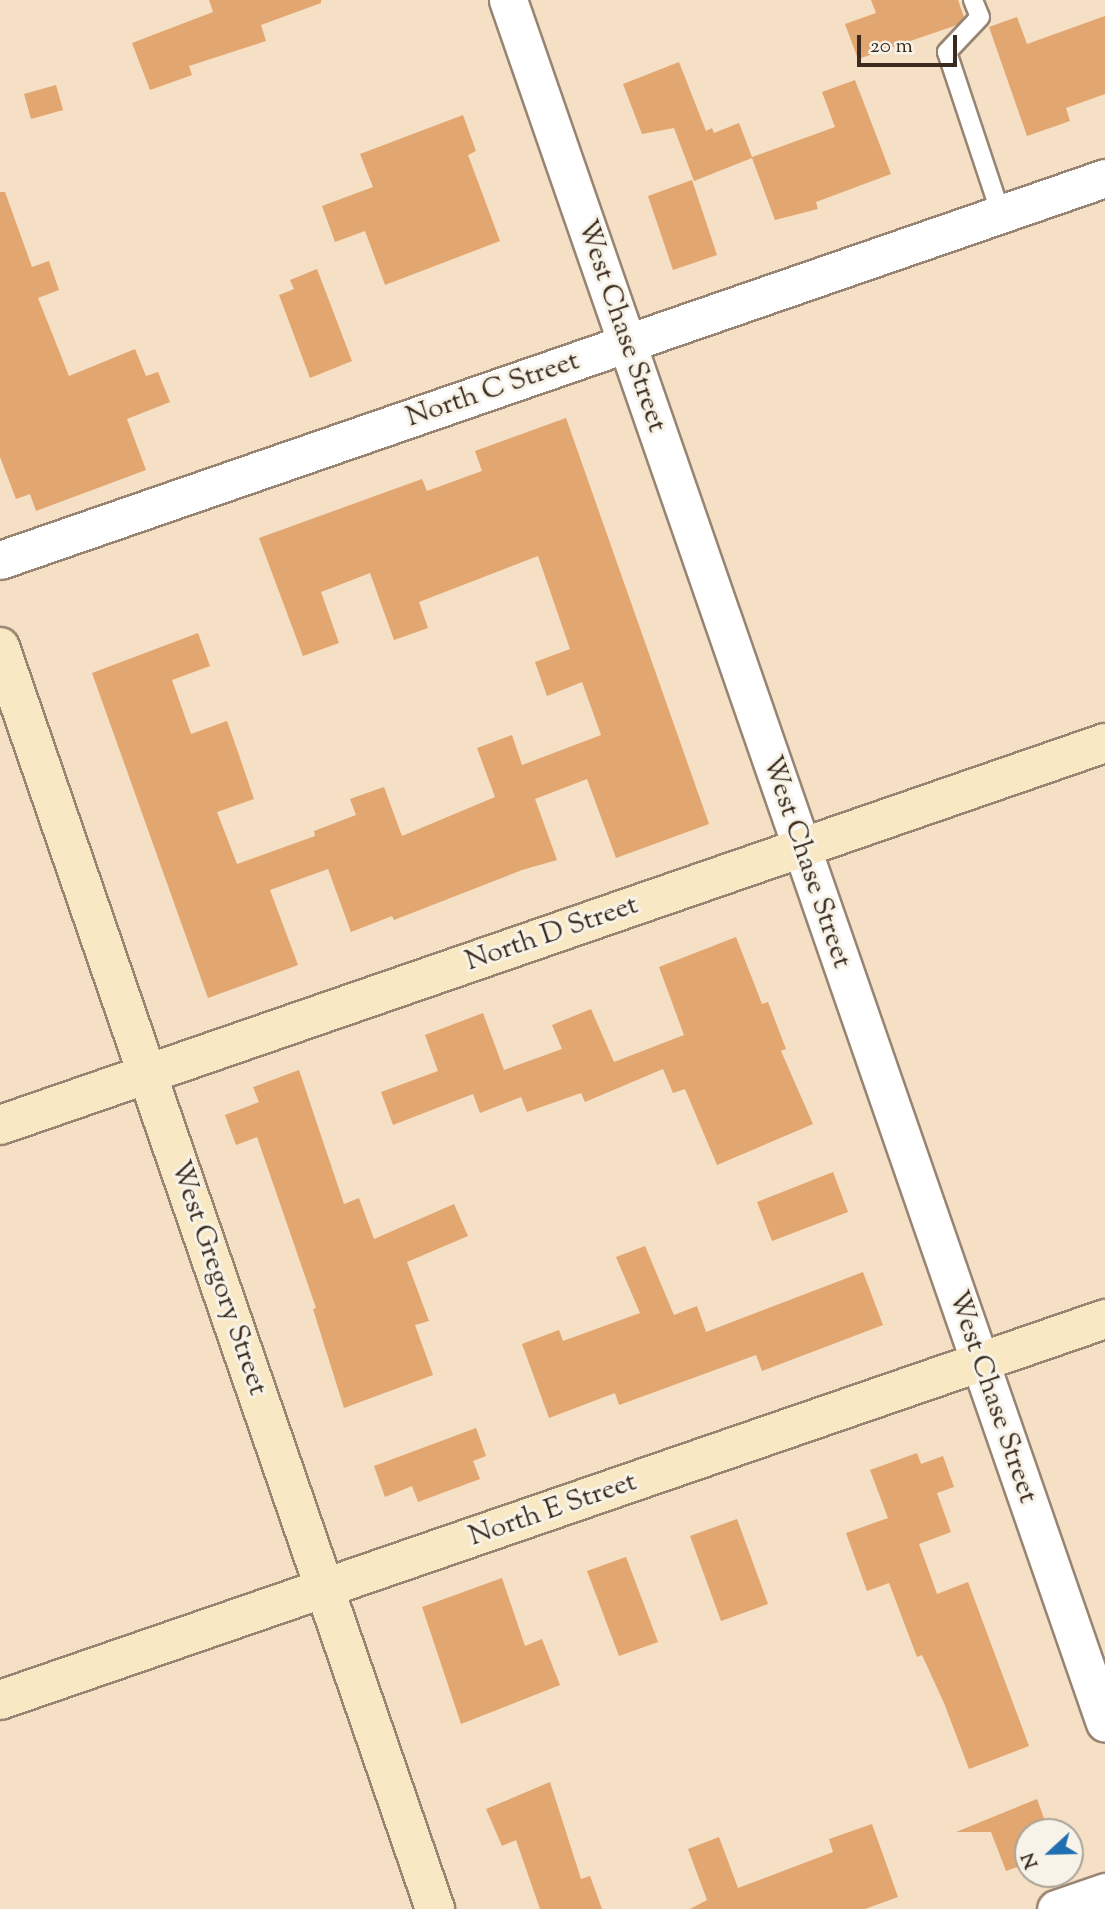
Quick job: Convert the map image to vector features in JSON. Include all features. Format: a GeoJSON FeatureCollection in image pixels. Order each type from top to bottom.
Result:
{"type":"FeatureCollection","features":[{"type":"Feature","properties":{"kind":"street","name":"West Chase Street"},"geometry":{"type":"LineString","coordinates":[[508,0],[1105,1723]]}},
{"type":"Feature","properties":{"kind":"street","name":"North C Street"},"geometry":{"type":"LineString","coordinates":[[0,560],[1105,178]]}},
{"type":"Feature","properties":{"kind":"street","name":"West Gregory Street"},"geometry":{"type":"LineString","coordinates":[[0,647],[435,1909]]}},
{"type":"Feature","properties":{"kind":"street","name":"North D Street"},"geometry":{"type":"LineString","coordinates":[[0,1125],[1105,743]]}},
{"type":"Feature","properties":{"kind":"street","name":"North E Street"},"geometry":{"type":"LineString","coordinates":[[0,1700],[1105,1319]]}},
{"type":"Feature","properties":{"kind":"street"},"geometry":{"type":"LineString","coordinates":[[1056,1909],[1105,1892]]}},
{"type":"Feature","properties":{"kind":"lane"},"geometry":{"type":"LineString","coordinates":[[973,0],[980,17],[947,52],[1001,214]]}},
{"type":"Feature","properties":{"kind":"building"},"geometry":{"type":"Polygon","coordinates":[[[209,0],[321,0],[321,3],[261,25],[266,41],[189,66],[192,75],[150,90],[132,43],[213,12],[209,0]]]}},
{"type":"Feature","properties":{"kind":"building"},"geometry":{"type":"Polygon","coordinates":[[[871,0],[958,0],[964,17],[957,25],[858,59],[845,24],[876,13],[871,0]]]}},
{"type":"Feature","properties":{"kind":"building"},"geometry":{"type":"Polygon","coordinates":[[[1105,16],[1105,94],[1066,108],[1070,121],[1027,136],[989,27],[1017,17],[1027,44],[1105,16]]]}},
{"type":"Feature","properties":{"kind":"building"},"geometry":{"type":"Polygon","coordinates":[[[679,62],[706,131],[712,128],[714,133],[739,123],[752,157],[835,127],[822,92],[855,80],[891,174],[816,202],[818,209],[775,220],[752,158],[694,181],[674,128],[642,134],[623,84],[679,62]]]}},
{"type":"Feature","properties":{"kind":"building"},"geometry":{"type":"Polygon","coordinates":[[[56,85],[63,110],[31,119],[24,94],[56,85]]]}},
{"type":"Feature","properties":{"kind":"building"},"geometry":{"type":"Polygon","coordinates":[[[463,115],[476,151],[468,155],[500,241],[385,285],[365,231],[335,242],[322,206],[373,187],[360,154],[463,115]]]}},
{"type":"Feature","properties":{"kind":"building"},"geometry":{"type":"Polygon","coordinates":[[[692,180],[717,255],[673,270],[648,196],[692,180]]]}},
{"type":"Feature","properties":{"kind":"building"},"geometry":{"type":"Polygon","coordinates":[[[0,192],[5,192],[32,267],[49,261],[59,290],[38,298],[69,376],[135,349],[146,376],[158,372],[170,402],[127,419],[146,470],[36,511],[30,494],[16,499],[0,457],[0,192]]]}},
{"type":"Feature","properties":{"kind":"building"},"geometry":{"type":"Polygon","coordinates":[[[317,269],[352,361],[310,378],[279,295],[294,289],[290,280],[317,269]]]}},
{"type":"Feature","properties":{"kind":"building"},"geometry":{"type":"Polygon","coordinates":[[[566,418],[709,824],[616,858],[587,779],[535,799],[557,860],[522,870],[394,920],[392,916],[351,932],[328,869],[270,890],[298,965],[208,998],[92,673],[198,633],[210,666],[172,680],[191,734],[227,721],[254,799],[217,812],[237,864],[315,836],[314,831],[356,815],[350,799],[384,787],[402,836],[495,797],[477,748],[512,735],[522,765],[601,735],[582,682],[547,696],[535,662],[570,649],[538,556],[419,602],[428,628],[394,640],[370,573],[321,592],[339,643],[303,656],[259,538],[422,479],[427,491],[482,471],[475,451],[566,418]]]}},
{"type":"Feature","properties":{"kind":"building"},"geometry":{"type":"Polygon","coordinates":[[[736,937],[762,1004],[768,1002],[786,1049],[781,1051],[813,1124],[717,1165],[685,1089],[673,1093],[663,1069],[585,1102],[581,1093],[527,1112],[521,1097],[480,1113],[473,1094],[393,1125],[381,1092],[438,1071],[425,1035],[483,1013],[504,1070],[562,1049],[552,1025],[591,1009],[614,1062],[684,1035],[659,967],[736,937]]]}},
{"type":"Feature","properties":{"kind":"building"},"geometry":{"type":"Polygon","coordinates":[[[299,1070],[344,1204],[359,1198],[374,1239],[454,1204],[468,1236],[407,1262],[429,1321],[415,1325],[433,1375],[344,1408],[313,1309],[316,1308],[257,1137],[236,1145],[225,1115],[259,1102],[253,1087],[299,1070]]]}},
{"type":"Feature","properties":{"kind":"building"},"geometry":{"type":"Polygon","coordinates":[[[833,1172],[848,1212],[772,1241],[757,1202],[833,1172]]]}},
{"type":"Feature","properties":{"kind":"building"},"geometry":{"type":"Polygon","coordinates":[[[645,1246],[674,1315],[697,1306],[706,1332],[863,1272],[883,1325],[762,1371],[756,1355],[619,1405],[615,1393],[549,1418],[522,1344],[559,1330],[563,1341],[640,1313],[616,1257],[645,1246]]]}},
{"type":"Feature","properties":{"kind":"building"},"geometry":{"type":"Polygon","coordinates":[[[476,1428],[486,1456],[473,1461],[480,1479],[418,1502],[412,1486],[385,1497],[374,1466],[476,1428]]]}},
{"type":"Feature","properties":{"kind":"building"},"geometry":{"type":"Polygon","coordinates":[[[917,1453],[921,1464],[943,1456],[954,1487],[937,1493],[951,1532],[919,1544],[937,1594],[968,1582],[1029,1746],[969,1769],[922,1655],[917,1657],[889,1583],[867,1591],[846,1533],[888,1518],[870,1470],[917,1453]]]}},
{"type":"Feature","properties":{"kind":"building"},"geometry":{"type":"Polygon","coordinates":[[[737,1519],[768,1604],[721,1621],[690,1536],[737,1519]]]}},
{"type":"Feature","properties":{"kind":"building"},"geometry":{"type":"Polygon","coordinates":[[[626,1557],[658,1642],[619,1656],[587,1571],[626,1557]]]}},
{"type":"Feature","properties":{"kind":"building"},"geometry":{"type":"Polygon","coordinates":[[[502,1578],[525,1646],[542,1639],[560,1685],[461,1724],[422,1607],[502,1578]]]}},
{"type":"Feature","properties":{"kind":"building"},"geometry":{"type":"Polygon","coordinates":[[[550,1782],[581,1879],[590,1876],[602,1909],[540,1909],[516,1840],[502,1846],[486,1809],[550,1782]]]}},
{"type":"Feature","properties":{"kind":"building"},"geometry":{"type":"Polygon","coordinates":[[[1037,1799],[1044,1818],[1014,1818],[1014,1868],[1006,1871],[991,1832],[956,1832],[1037,1799]]]}},
{"type":"Feature","properties":{"kind":"building"},"geometry":{"type":"Polygon","coordinates":[[[872,1824],[898,1897],[865,1909],[690,1909],[707,1900],[688,1849],[719,1837],[738,1888],[833,1852],[829,1839],[872,1824]]]}}]}
